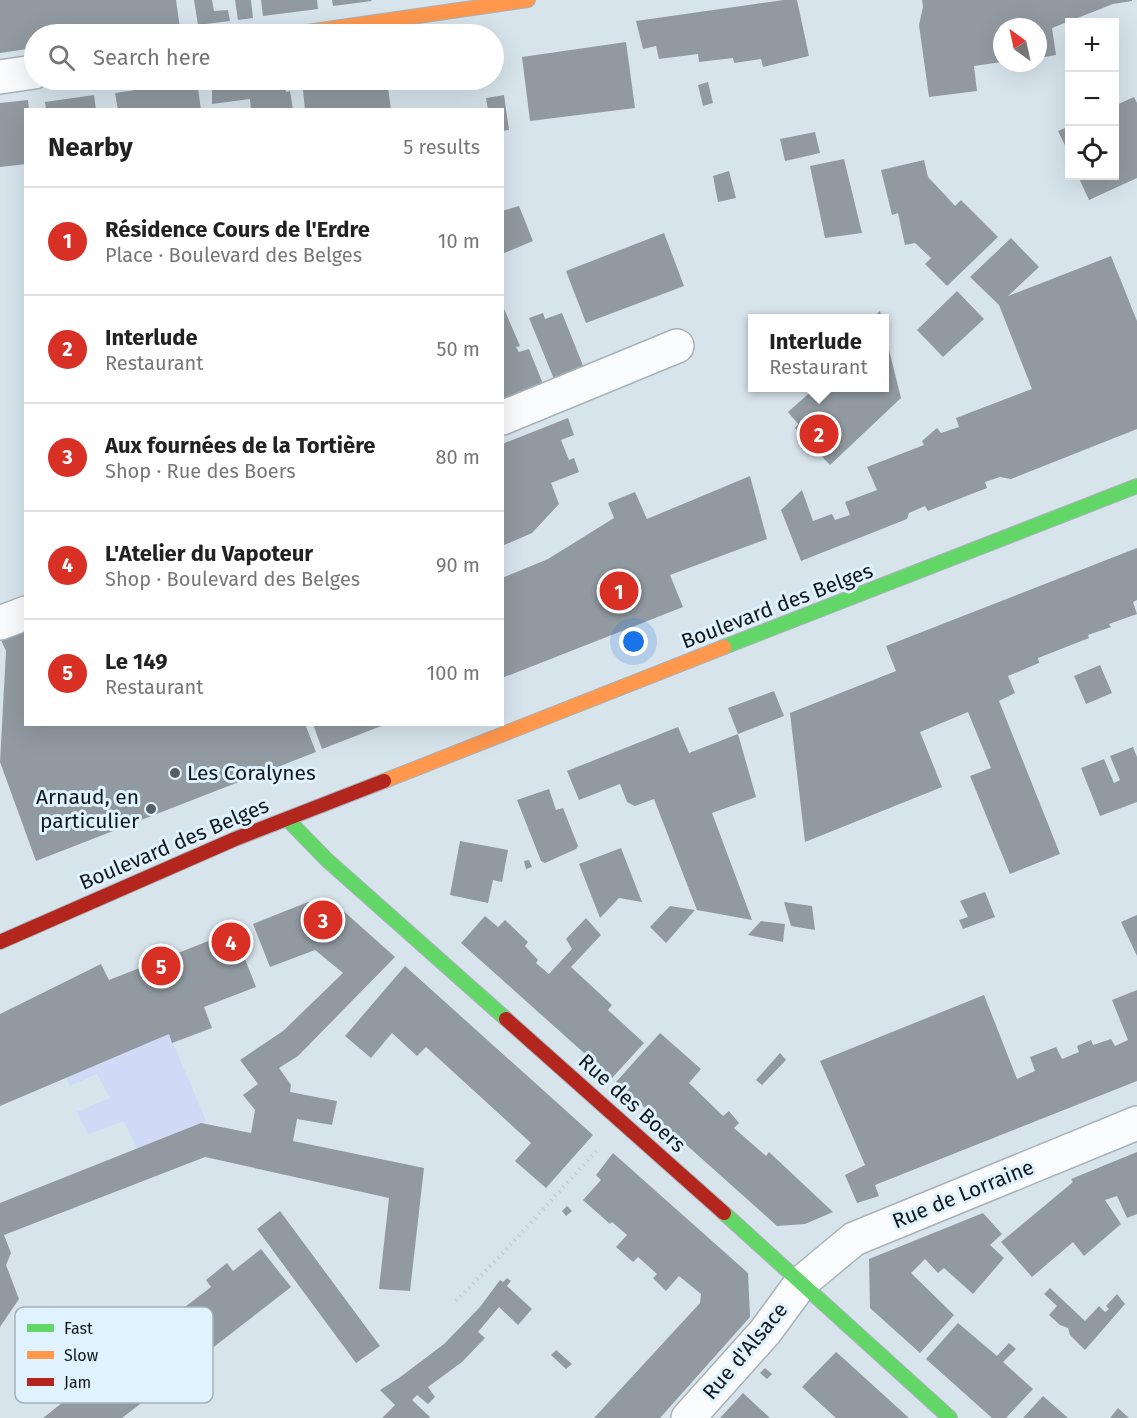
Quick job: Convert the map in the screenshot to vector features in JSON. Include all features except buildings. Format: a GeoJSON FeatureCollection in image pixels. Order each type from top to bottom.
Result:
{"type":"FeatureCollection","features":[{"type":"Feature","properties":{"kind":"main road"},"geometry":{"type":"LineString","coordinates":[[362,24],[528,0]]}},
{"type":"Feature","properties":{"kind":"main road","name":"Boulevard des Belges"},"geometry":{"type":"LineString","coordinates":[[0,942],[210,849],[1137,486]]}},
{"type":"Feature","properties":{"kind":"main road","name":"Rue des Boers"},"geometry":{"type":"LineString","coordinates":[[287,819],[327,860],[950,1418]]}},
{"type":"Feature","properties":{"kind":"street"},"geometry":{"type":"LineString","coordinates":[[0,77],[24,73]]}},
{"type":"Feature","properties":{"kind":"street"},"geometry":{"type":"LineString","coordinates":[[504,417],[677,346]]}},
{"type":"Feature","properties":{"kind":"street"},"geometry":{"type":"LineString","coordinates":[[0,623],[24,614]]}},
{"type":"Feature","properties":{"kind":"street","name":"Rue de Lorraine"},"geometry":{"type":"LineString","coordinates":[[801,1283],[854,1239],[1137,1124]]}},
{"type":"Feature","properties":{"kind":"street","name":"Rue d'Alsace"},"geometry":{"type":"LineString","coordinates":[[688,1418],[765,1332],[801,1283]]}},
{"type":"Feature","properties":{"kind":"path"},"geometry":{"type":"LineString","coordinates":[[456,1301],[622,1122]]}},
{"type":"Feature","properties":{"kind":"shaded area"},"geometry":{"type":"Polygon","coordinates":[[[169,1034],[206,1121],[137,1149],[124,1121],[88,1134],[77,1112],[110,1098],[97,1074],[70,1086],[66,1078],[169,1034]]]}},
{"type":"Feature","properties":{"kind":"traffic: fast"},"geometry":{"type":"LineString","coordinates":[[724,647],[1137,486]]}},
{"type":"Feature","properties":{"kind":"traffic: fast"},"geometry":{"type":"LineString","coordinates":[[287,819],[327,860],[506,1019]]}},
{"type":"Feature","properties":{"kind":"traffic: fast"},"geometry":{"type":"LineString","coordinates":[[724,1213],[950,1418]]}},
{"type":"Feature","properties":{"kind":"traffic: slow"},"geometry":{"type":"LineString","coordinates":[[362,24],[528,0]]}},
{"type":"Feature","properties":{"kind":"traffic: slow"},"geometry":{"type":"LineString","coordinates":[[384,781],[724,647]]}},
{"type":"Feature","properties":{"kind":"traffic: jam"},"geometry":{"type":"LineString","coordinates":[[0,942],[235,839],[384,781]]}},
{"type":"Feature","properties":{"kind":"traffic: jam"},"geometry":{"type":"LineString","coordinates":[[506,1019],[724,1213]]}},
{"type":"Feature","properties":{"kind":"place","name":"Interlude"},"geometry":{"type":"Point","coordinates":[819,434]}},
{"type":"Feature","properties":{"kind":"place","name":"Résidence Cours de l'Erdre"},"geometry":{"type":"Point","coordinates":[619,591]}},
{"type":"Feature","properties":{"kind":"place","name":"Les Coralynes"},"geometry":{"type":"Point","coordinates":[175,773]}},
{"type":"Feature","properties":{"kind":"place","name":"Arnaud, en particulier"},"geometry":{"type":"Point","coordinates":[151,809]}},
{"type":"Feature","properties":{"kind":"place","name":"Aux fournées de la Tortière"},"geometry":{"type":"Point","coordinates":[323,920]}},
{"type":"Feature","properties":{"kind":"place","name":"L'Atelier du Vapoteur"},"geometry":{"type":"Point","coordinates":[231,942]}},
{"type":"Feature","properties":{"kind":"place","name":"Le 149"},"geometry":{"type":"Point","coordinates":[161,966]}}]}
